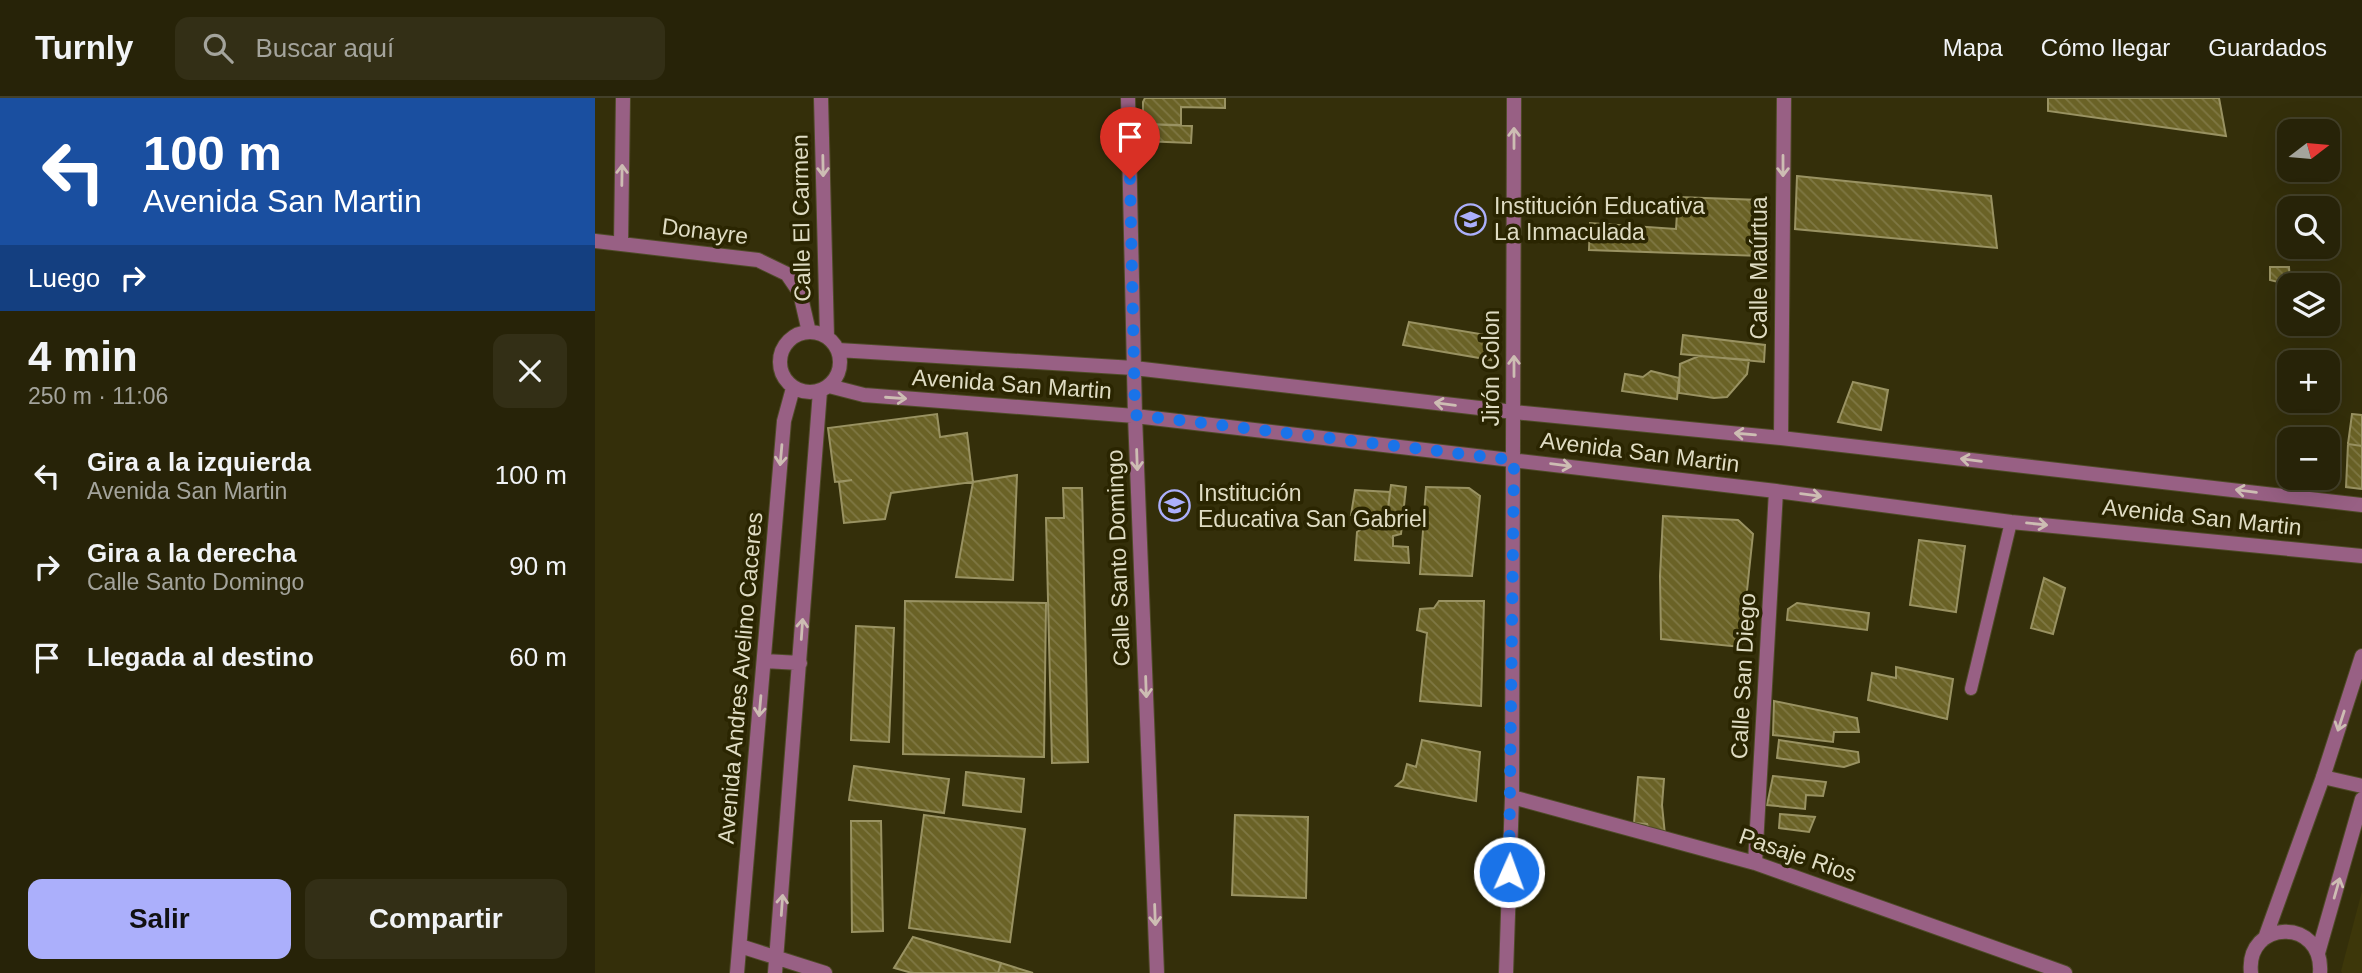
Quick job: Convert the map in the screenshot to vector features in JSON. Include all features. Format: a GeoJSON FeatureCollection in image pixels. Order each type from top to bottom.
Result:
{"type":"FeatureCollection","features":[{"type":"Feature","properties":{"kind":"street"},"geometry":{"type":"LineString","coordinates":[[621,244],[623,98]]}},
{"type":"Feature","properties":{"kind":"street","name":"Calle El Carmen"},"geometry":{"type":"LineString","coordinates":[[821,98],[827,337]]}},
{"type":"Feature","properties":{"kind":"street","name":"Calle Santo Domingo"},"geometry":{"type":"LineString","coordinates":[[1128,98],[1135,415],[1157,973]]}},
{"type":"Feature","properties":{"kind":"street","name":"Jirón Colon"},"geometry":{"type":"LineString","coordinates":[[1506,973],[1512,797],[1514,98]]}},
{"type":"Feature","properties":{"kind":"street","name":"Calle Maúrtua"},"geometry":{"type":"LineString","coordinates":[[1781,438],[1784,98]]}},
{"type":"Feature","properties":{"kind":"street","name":"Donayre"},"geometry":{"type":"LineString","coordinates":[[595,241],[758,260],[787,274],[800,293],[809,332]]}},
{"type":"Feature","properties":{"kind":"street"},"geometry":{"type":"LineString","coordinates":[[775,973],[824,389],[839,370],[838,350],[827,337],[809,332],[791,337],[780,353],[781,372],[786,382],[793,388],[811,393],[824,389]]}},
{"type":"Feature","properties":{"kind":"street","name":"Avenida San Martin"},"geometry":{"type":"LineString","coordinates":[[838,350],[1134,368],[1514,412],[1781,438],[2362,505]]}},
{"type":"Feature","properties":{"kind":"street","name":"Avenida Andres Avelino Caceres"},"geometry":{"type":"LineString","coordinates":[[737,973],[784,421],[793,388]]}},
{"type":"Feature","properties":{"kind":"street","name":"Avenida San Martin"},"geometry":{"type":"LineString","coordinates":[[824,389],[864,395],[1135,415],[1776,491],[2011,522],[2362,556]]}},
{"type":"Feature","properties":{"kind":"street","name":"Calle San Diego"},"geometry":{"type":"LineString","coordinates":[[1755,863],[1776,491]]}},
{"type":"Feature","properties":{"kind":"street"},"geometry":{"type":"LineString","coordinates":[[2251,973],[2252,954],[2265,938],[2323,777],[2362,656]]}},
{"type":"Feature","properties":{"kind":"street"},"geometry":{"type":"LineString","coordinates":[[764,660],[800,663]]}},
{"type":"Feature","properties":{"kind":"street"},"geometry":{"type":"LineString","coordinates":[[2323,777],[2362,786]]}},
{"type":"Feature","properties":{"kind":"street","name":"Pasaje Rios"},"geometry":{"type":"LineString","coordinates":[[1512,797],[1755,863],[2065,973]]}},
{"type":"Feature","properties":{"kind":"street"},"geometry":{"type":"LineString","coordinates":[[2320,973],[2318,953],[2362,799]]}},
{"type":"Feature","properties":{"kind":"street"},"geometry":{"type":"LineString","coordinates":[[2265,938],[2284,931],[2295,932],[2313,944],[2318,953]]}},
{"type":"Feature","properties":{"kind":"street"},"geometry":{"type":"LineString","coordinates":[[740,946],[825,973]]}},
{"type":"Feature","properties":{"kind":"lane"},"geometry":{"type":"LineString","coordinates":[[1971,689],[2011,522]]}},
{"type":"Feature","properties":{"kind":"shaded area"},"geometry":{"type":"Polygon","coordinates":[[[2362,891],[2362,973],[2342,973],[2341,971],[2362,891]]]}},
{"type":"Feature","properties":{"kind":"building"},"geometry":{"type":"Polygon","coordinates":[[[1145,98],[1225,98],[1225,108],[1181,107],[1181,125],[1143,124],[1145,98]]]}},
{"type":"Feature","properties":{"kind":"building"},"geometry":{"type":"Polygon","coordinates":[[[2048,98],[2219,98],[2226,136],[2048,111],[2048,98]]]}},
{"type":"Feature","properties":{"kind":"building"},"geometry":{"type":"Polygon","coordinates":[[[1143,124],[1192,126],[1191,143],[1142,141],[1143,124]]]}},
{"type":"Feature","properties":{"kind":"building"},"geometry":{"type":"Polygon","coordinates":[[[1797,176],[1991,196],[1997,248],[1795,229],[1797,176]]]}},
{"type":"Feature","properties":{"kind":"building"},"geometry":{"type":"Polygon","coordinates":[[[1678,197],[1760,200],[1761,256],[1589,250],[1590,223],[1676,229],[1678,197]]]}},
{"type":"Feature","properties":{"kind":"building"},"geometry":{"type":"Polygon","coordinates":[[[2270,267],[2289,267],[2289,273],[2277,273],[2277,282],[2270,280],[2270,267]]]}},
{"type":"Feature","properties":{"kind":"building"},"geometry":{"type":"Polygon","coordinates":[[[1409,322],[1492,336],[1491,360],[1403,345],[1409,322]]]}},
{"type":"Feature","properties":{"kind":"building"},"geometry":{"type":"Polygon","coordinates":[[[1683,335],[1765,345],[1764,362],[1681,354],[1683,335]]]}},
{"type":"Feature","properties":{"kind":"building"},"geometry":{"type":"Polygon","coordinates":[[[1699,356],[1749,360],[1747,374],[1727,397],[1679,393],[1680,364],[1699,356]]]}},
{"type":"Feature","properties":{"kind":"building"},"geometry":{"type":"Polygon","coordinates":[[[1651,371],[1679,378],[1677,399],[1622,391],[1625,374],[1643,377],[1651,371]]]}},
{"type":"Feature","properties":{"kind":"building"},"geometry":{"type":"Polygon","coordinates":[[[1853,382],[1888,390],[1881,430],[1838,422],[1853,382]]]}},
{"type":"Feature","properties":{"kind":"building"},"geometry":{"type":"Polygon","coordinates":[[[937,414],[940,437],[967,433],[973,482],[891,493],[885,519],[844,523],[839,482],[852,480],[835,482],[828,428],[937,414]]]}},
{"type":"Feature","properties":{"kind":"building"},"geometry":{"type":"Polygon","coordinates":[[[2352,414],[2362,415],[2362,446],[2348,444],[2352,414]]]}},
{"type":"Feature","properties":{"kind":"building"},"geometry":{"type":"Polygon","coordinates":[[[2348,444],[2362,446],[2362,489],[2346,487],[2348,444]]]}},
{"type":"Feature","properties":{"kind":"building"},"geometry":{"type":"Polygon","coordinates":[[[1017,475],[1013,580],[956,577],[973,482],[1017,475]]]}},
{"type":"Feature","properties":{"kind":"building"},"geometry":{"type":"Polygon","coordinates":[[[1391,485],[1406,487],[1401,534],[1393,536],[1393,546],[1408,547],[1409,563],[1355,560],[1357,532],[1365,527],[1366,517],[1387,517],[1391,485]]]}},
{"type":"Feature","properties":{"kind":"building"},"geometry":{"type":"Polygon","coordinates":[[[1426,487],[1469,488],[1480,496],[1472,576],[1420,574],[1426,487]]]}},
{"type":"Feature","properties":{"kind":"building"},"geometry":{"type":"Polygon","coordinates":[[[1063,488],[1082,488],[1088,762],[1052,763],[1046,518],[1064,518],[1063,488]]]}},
{"type":"Feature","properties":{"kind":"building"},"geometry":{"type":"Polygon","coordinates":[[[1355,490],[1390,492],[1387,517],[1351,515],[1355,490]]]}},
{"type":"Feature","properties":{"kind":"building"},"geometry":{"type":"Polygon","coordinates":[[[1663,516],[1738,520],[1753,534],[1741,647],[1661,639],[1663,516]]]}},
{"type":"Feature","properties":{"kind":"building"},"geometry":{"type":"Polygon","coordinates":[[[1919,540],[1965,546],[1956,612],[1910,605],[1919,540]]]}},
{"type":"Feature","properties":{"kind":"building"},"geometry":{"type":"Polygon","coordinates":[[[2044,578],[2065,588],[2053,634],[2031,628],[2044,578]]]}},
{"type":"Feature","properties":{"kind":"building"},"geometry":{"type":"Polygon","coordinates":[[[905,601],[1046,603],[1044,757],[903,754],[905,601]]]}},
{"type":"Feature","properties":{"kind":"building"},"geometry":{"type":"Polygon","coordinates":[[[1439,601],[1484,601],[1481,706],[1420,701],[1427,633],[1417,630],[1420,609],[1434,608],[1439,601]]]}},
{"type":"Feature","properties":{"kind":"building"},"geometry":{"type":"Polygon","coordinates":[[[1797,603],[1869,613],[1867,630],[1787,620],[1788,609],[1797,603]]]}},
{"type":"Feature","properties":{"kind":"building"},"geometry":{"type":"Polygon","coordinates":[[[856,626],[894,628],[889,742],[851,740],[856,626]]]}},
{"type":"Feature","properties":{"kind":"building"},"geometry":{"type":"Polygon","coordinates":[[[1896,667],[1953,679],[1947,719],[1868,700],[1872,673],[1896,678],[1896,667]]]}},
{"type":"Feature","properties":{"kind":"building"},"geometry":{"type":"Polygon","coordinates":[[[1774,701],[1857,718],[1859,732],[1834,732],[1833,742],[1773,735],[1774,701]]]}},
{"type":"Feature","properties":{"kind":"building"},"geometry":{"type":"Polygon","coordinates":[[[1422,740],[1480,752],[1476,801],[1396,786],[1403,780],[1407,764],[1416,767],[1422,740]]]}},
{"type":"Feature","properties":{"kind":"building"},"geometry":{"type":"Polygon","coordinates":[[[1779,740],[1858,752],[1859,762],[1844,767],[1777,758],[1779,740]]]}},
{"type":"Feature","properties":{"kind":"building"},"geometry":{"type":"Polygon","coordinates":[[[854,766],[949,779],[944,813],[849,800],[854,766]]]}},
{"type":"Feature","properties":{"kind":"building"},"geometry":{"type":"Polygon","coordinates":[[[966,772],[1024,779],[1021,812],[963,805],[966,772]]]}},
{"type":"Feature","properties":{"kind":"building"},"geometry":{"type":"Polygon","coordinates":[[[1773,776],[1826,782],[1823,796],[1806,795],[1805,809],[1767,805],[1773,776]]]}},
{"type":"Feature","properties":{"kind":"building"},"geometry":{"type":"Polygon","coordinates":[[[1638,777],[1664,779],[1662,805],[1665,835],[1649,831],[1647,824],[1634,823],[1638,777]]]}},
{"type":"Feature","properties":{"kind":"building"},"geometry":{"type":"Polygon","coordinates":[[[1780,814],[1815,817],[1809,832],[1779,828],[1780,814]]]}},
{"type":"Feature","properties":{"kind":"building"},"geometry":{"type":"Polygon","coordinates":[[[924,815],[1025,829],[1010,942],[909,928],[924,815]]]}},
{"type":"Feature","properties":{"kind":"building"},"geometry":{"type":"Polygon","coordinates":[[[1235,815],[1308,817],[1306,898],[1232,895],[1235,815]]]}},
{"type":"Feature","properties":{"kind":"building"},"geometry":{"type":"Polygon","coordinates":[[[851,821],[881,821],[883,931],[852,932],[851,821]]]}},
{"type":"Feature","properties":{"kind":"building"},"geometry":{"type":"Polygon","coordinates":[[[913,937],[1001,963],[998,973],[912,973],[894,968],[913,937]]]}},
{"type":"Feature","properties":{"kind":"building"},"geometry":{"type":"Polygon","coordinates":[[[1001,963],[1033,973],[998,973],[1001,963]]]}},
{"type":"Feature","properties":{"kind":"place","name":"Institución Educativa La Inmaculada"},"geometry":{"type":"Point","coordinates":[1471,219]}},
{"type":"Feature","properties":{"kind":"place","name":"Institución Educativa San Gabriel"},"geometry":{"type":"Point","coordinates":[1175,506]}},
{"type":"Feature","properties":{"kind":"route"},"geometry":{"type":"LineString","coordinates":[[1130,179],[1135,415],[1514,460],[1509,872]]}}]}
